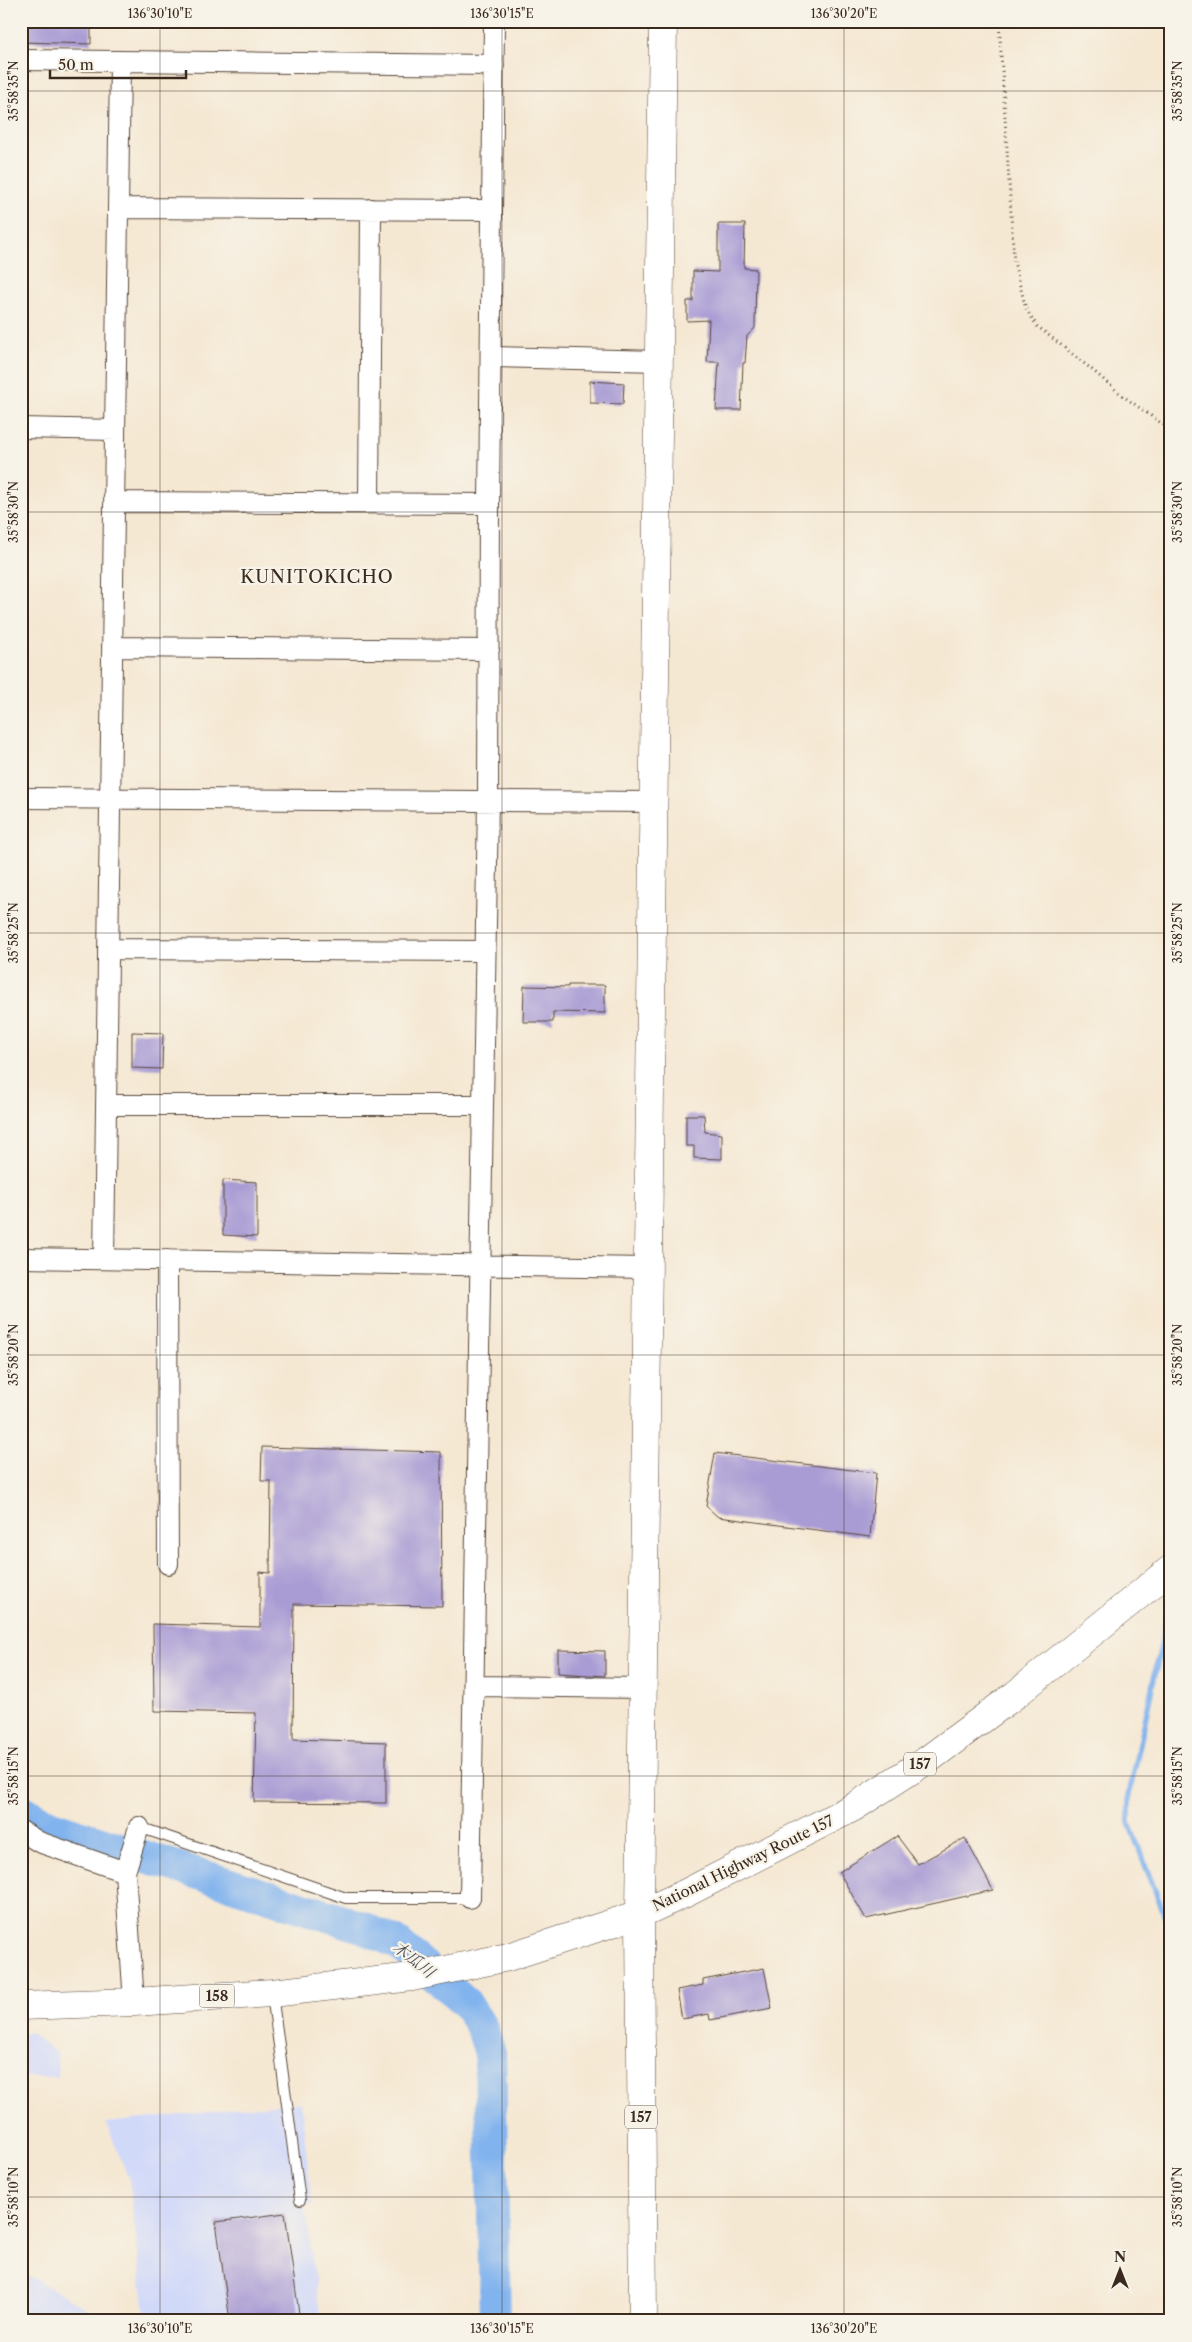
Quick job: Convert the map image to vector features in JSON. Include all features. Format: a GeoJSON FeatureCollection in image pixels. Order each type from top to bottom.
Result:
{"type":"FeatureCollection","features":[{"type":"Feature","properties":{"kind":"main road"},"geometry":{"type":"LineString","coordinates":[[640,1914],[662,21]]}},
{"type":"Feature","properties":{"kind":"main road","name":"National Highway Route 157"},"geometry":{"type":"LineString","coordinates":[[642,2321],[640,1914],[686,1893],[854,1807],[930,1758],[1015,1695],[1171,1569]]}},
{"type":"Feature","properties":{"kind":"main road","name":"158"},"geometry":{"type":"LineString","coordinates":[[21,2006],[134,2002],[272,1993],[412,1977],[508,1957],[640,1914]]}},
{"type":"Feature","properties":{"kind":"street"},"geometry":{"type":"LineString","coordinates":[[470,1898],[488,801],[488,504],[494,21]]}},
{"type":"Feature","properties":{"kind":"street"},"geometry":{"type":"LineString","coordinates":[[21,60],[494,65]]}},
{"type":"Feature","properties":{"kind":"street"},"geometry":{"type":"LineString","coordinates":[[104,1259],[120,61]]}},
{"type":"Feature","properties":{"kind":"street"},"geometry":{"type":"LineString","coordinates":[[118,208],[492,210]]}},
{"type":"Feature","properties":{"kind":"street"},"geometry":{"type":"LineString","coordinates":[[370,504],[371,209]]}},
{"type":"Feature","properties":{"kind":"street"},"geometry":{"type":"LineString","coordinates":[[491,357],[659,361]]}},
{"type":"Feature","properties":{"kind":"street"},"geometry":{"type":"LineString","coordinates":[[21,428],[115,430]]}},
{"type":"Feature","properties":{"kind":"street"},"geometry":{"type":"LineString","coordinates":[[114,502],[488,504]]}},
{"type":"Feature","properties":{"kind":"street"},"geometry":{"type":"LineString","coordinates":[[112,648],[488,650]]}},
{"type":"Feature","properties":{"kind":"street"},"geometry":{"type":"LineString","coordinates":[[21,798],[654,802]]}},
{"type":"Feature","properties":{"kind":"street"},"geometry":{"type":"LineString","coordinates":[[108,949],[485,951]]}},
{"type":"Feature","properties":{"kind":"street"},"geometry":{"type":"LineString","coordinates":[[106,1105],[483,1105]]}},
{"type":"Feature","properties":{"kind":"street"},"geometry":{"type":"LineString","coordinates":[[21,1258],[648,1268]]}},
{"type":"Feature","properties":{"kind":"street"},"geometry":{"type":"LineString","coordinates":[[167,1260],[168,1564]]}},
{"type":"Feature","properties":{"kind":"street"},"geometry":{"type":"LineString","coordinates":[[474,1686],[643,1688]]}},
{"type":"Feature","properties":{"kind":"street"},"geometry":{"type":"LineString","coordinates":[[21,1831],[39,1842],[127,1867]]}},
{"type":"Feature","properties":{"kind":"street"},"geometry":{"type":"LineString","coordinates":[[134,2002],[127,1867],[138,1831]]}},
{"type":"Feature","properties":{"kind":"lane"},"geometry":{"type":"LineString","coordinates":[[138,1831],[346,1898],[470,1898]]}},
{"type":"Feature","properties":{"kind":"lane"},"geometry":{"type":"LineString","coordinates":[[272,1993],[300,2200]]}},
{"type":"Feature","properties":{"kind":"path"},"geometry":{"type":"LineString","coordinates":[[999,21],[1014,262],[1026,309],[1037,326],[1123,396],[1171,430]]}},
{"type":"Feature","properties":{"kind":"shaded area"},"geometry":{"type":"Polygon","coordinates":[[[21,2033],[31,2033],[57,2053],[58,2077],[21,2077],[21,2033]]]}},
{"type":"Feature","properties":{"kind":"shaded area"},"geometry":{"type":"Polygon","coordinates":[[[301,2102],[312,2205],[305,2205],[321,2321],[146,2321],[129,2179],[106,2123],[301,2102]]]}},
{"type":"Feature","properties":{"kind":"shaded area"},"geometry":{"type":"Polygon","coordinates":[[[21,2271],[109,2321],[21,2321],[21,2271]]]}},
{"type":"Feature","properties":{"kind":"building"},"geometry":{"type":"Polygon","coordinates":[[[21,21],[91,21],[91,44],[21,42],[21,21]]]}},
{"type":"Feature","properties":{"kind":"building"},"geometry":{"type":"Polygon","coordinates":[[[718,224],[745,224],[744,268],[756,269],[755,328],[747,336],[745,363],[743,363],[741,410],[716,410],[719,362],[707,362],[709,320],[687,321],[687,301],[693,301],[693,271],[718,272],[718,224]]]}},
{"type":"Feature","properties":{"kind":"building"},"geometry":{"type":"Polygon","coordinates":[[[590,381],[624,383],[623,404],[590,403],[590,381]]]}},
{"type":"Feature","properties":{"kind":"building"},"geometry":{"type":"Polygon","coordinates":[[[568,985],[605,985],[605,1013],[553,1012],[553,1022],[523,1022],[524,986],[568,987],[568,985]]]}},
{"type":"Feature","properties":{"kind":"building"},"geometry":{"type":"Polygon","coordinates":[[[132,1032],[163,1033],[162,1069],[132,1068],[132,1032]]]}},
{"type":"Feature","properties":{"kind":"building"},"geometry":{"type":"Polygon","coordinates":[[[686,1115],[704,1115],[705,1132],[722,1134],[722,1159],[694,1158],[694,1146],[686,1146],[686,1115]]]}},
{"type":"Feature","properties":{"kind":"building"},"geometry":{"type":"Polygon","coordinates":[[[223,1180],[257,1182],[257,1237],[223,1235],[223,1180]]]}},
{"type":"Feature","properties":{"kind":"building"},"geometry":{"type":"Polygon","coordinates":[[[262,1447],[441,1452],[442,1606],[294,1604],[293,1739],[386,1742],[386,1803],[254,1802],[256,1713],[154,1711],[153,1624],[260,1627],[260,1572],[270,1573],[271,1481],[261,1481],[262,1447]]]}},
{"type":"Feature","properties":{"kind":"building"},"geometry":{"type":"Polygon","coordinates":[[[715,1453],[876,1473],[870,1537],[718,1517],[706,1506],[715,1453]]]}},
{"type":"Feature","properties":{"kind":"building"},"geometry":{"type":"Polygon","coordinates":[[[558,1650],[605,1651],[605,1676],[558,1673],[558,1650]]]}},
{"type":"Feature","properties":{"kind":"building"},"geometry":{"type":"Polygon","coordinates":[[[897,1836],[918,1864],[965,1838],[993,1890],[866,1919],[839,1872],[897,1836]]]}},
{"type":"Feature","properties":{"kind":"building"},"geometry":{"type":"Polygon","coordinates":[[[764,1968],[772,2008],[710,2020],[709,2014],[682,2019],[677,1990],[703,1985],[703,1980],[764,1968]]]}},
{"type":"Feature","properties":{"kind":"building"},"geometry":{"type":"Polygon","coordinates":[[[285,2213],[300,2321],[230,2321],[216,2222],[285,2213]]]}},
{"type":"Feature","properties":{"kind":"waterway"},"geometry":{"type":"LineString","coordinates":[[1167,1618],[1129,1795],[1129,1823],[1171,1932]]}},
{"type":"Feature","properties":{"kind":"waterway","name":"木瓜川"},"geometry":{"type":"LineString","coordinates":[[21,1810],[51,1826],[362,1927],[399,1944],[466,2003],[482,2028],[490,2053],[495,2321]]}},
{"type":"Feature","properties":{"kind":"district","name":"KUNITOKICHO"},"geometry":{"type":"Point","coordinates":[317,577]}}]}
